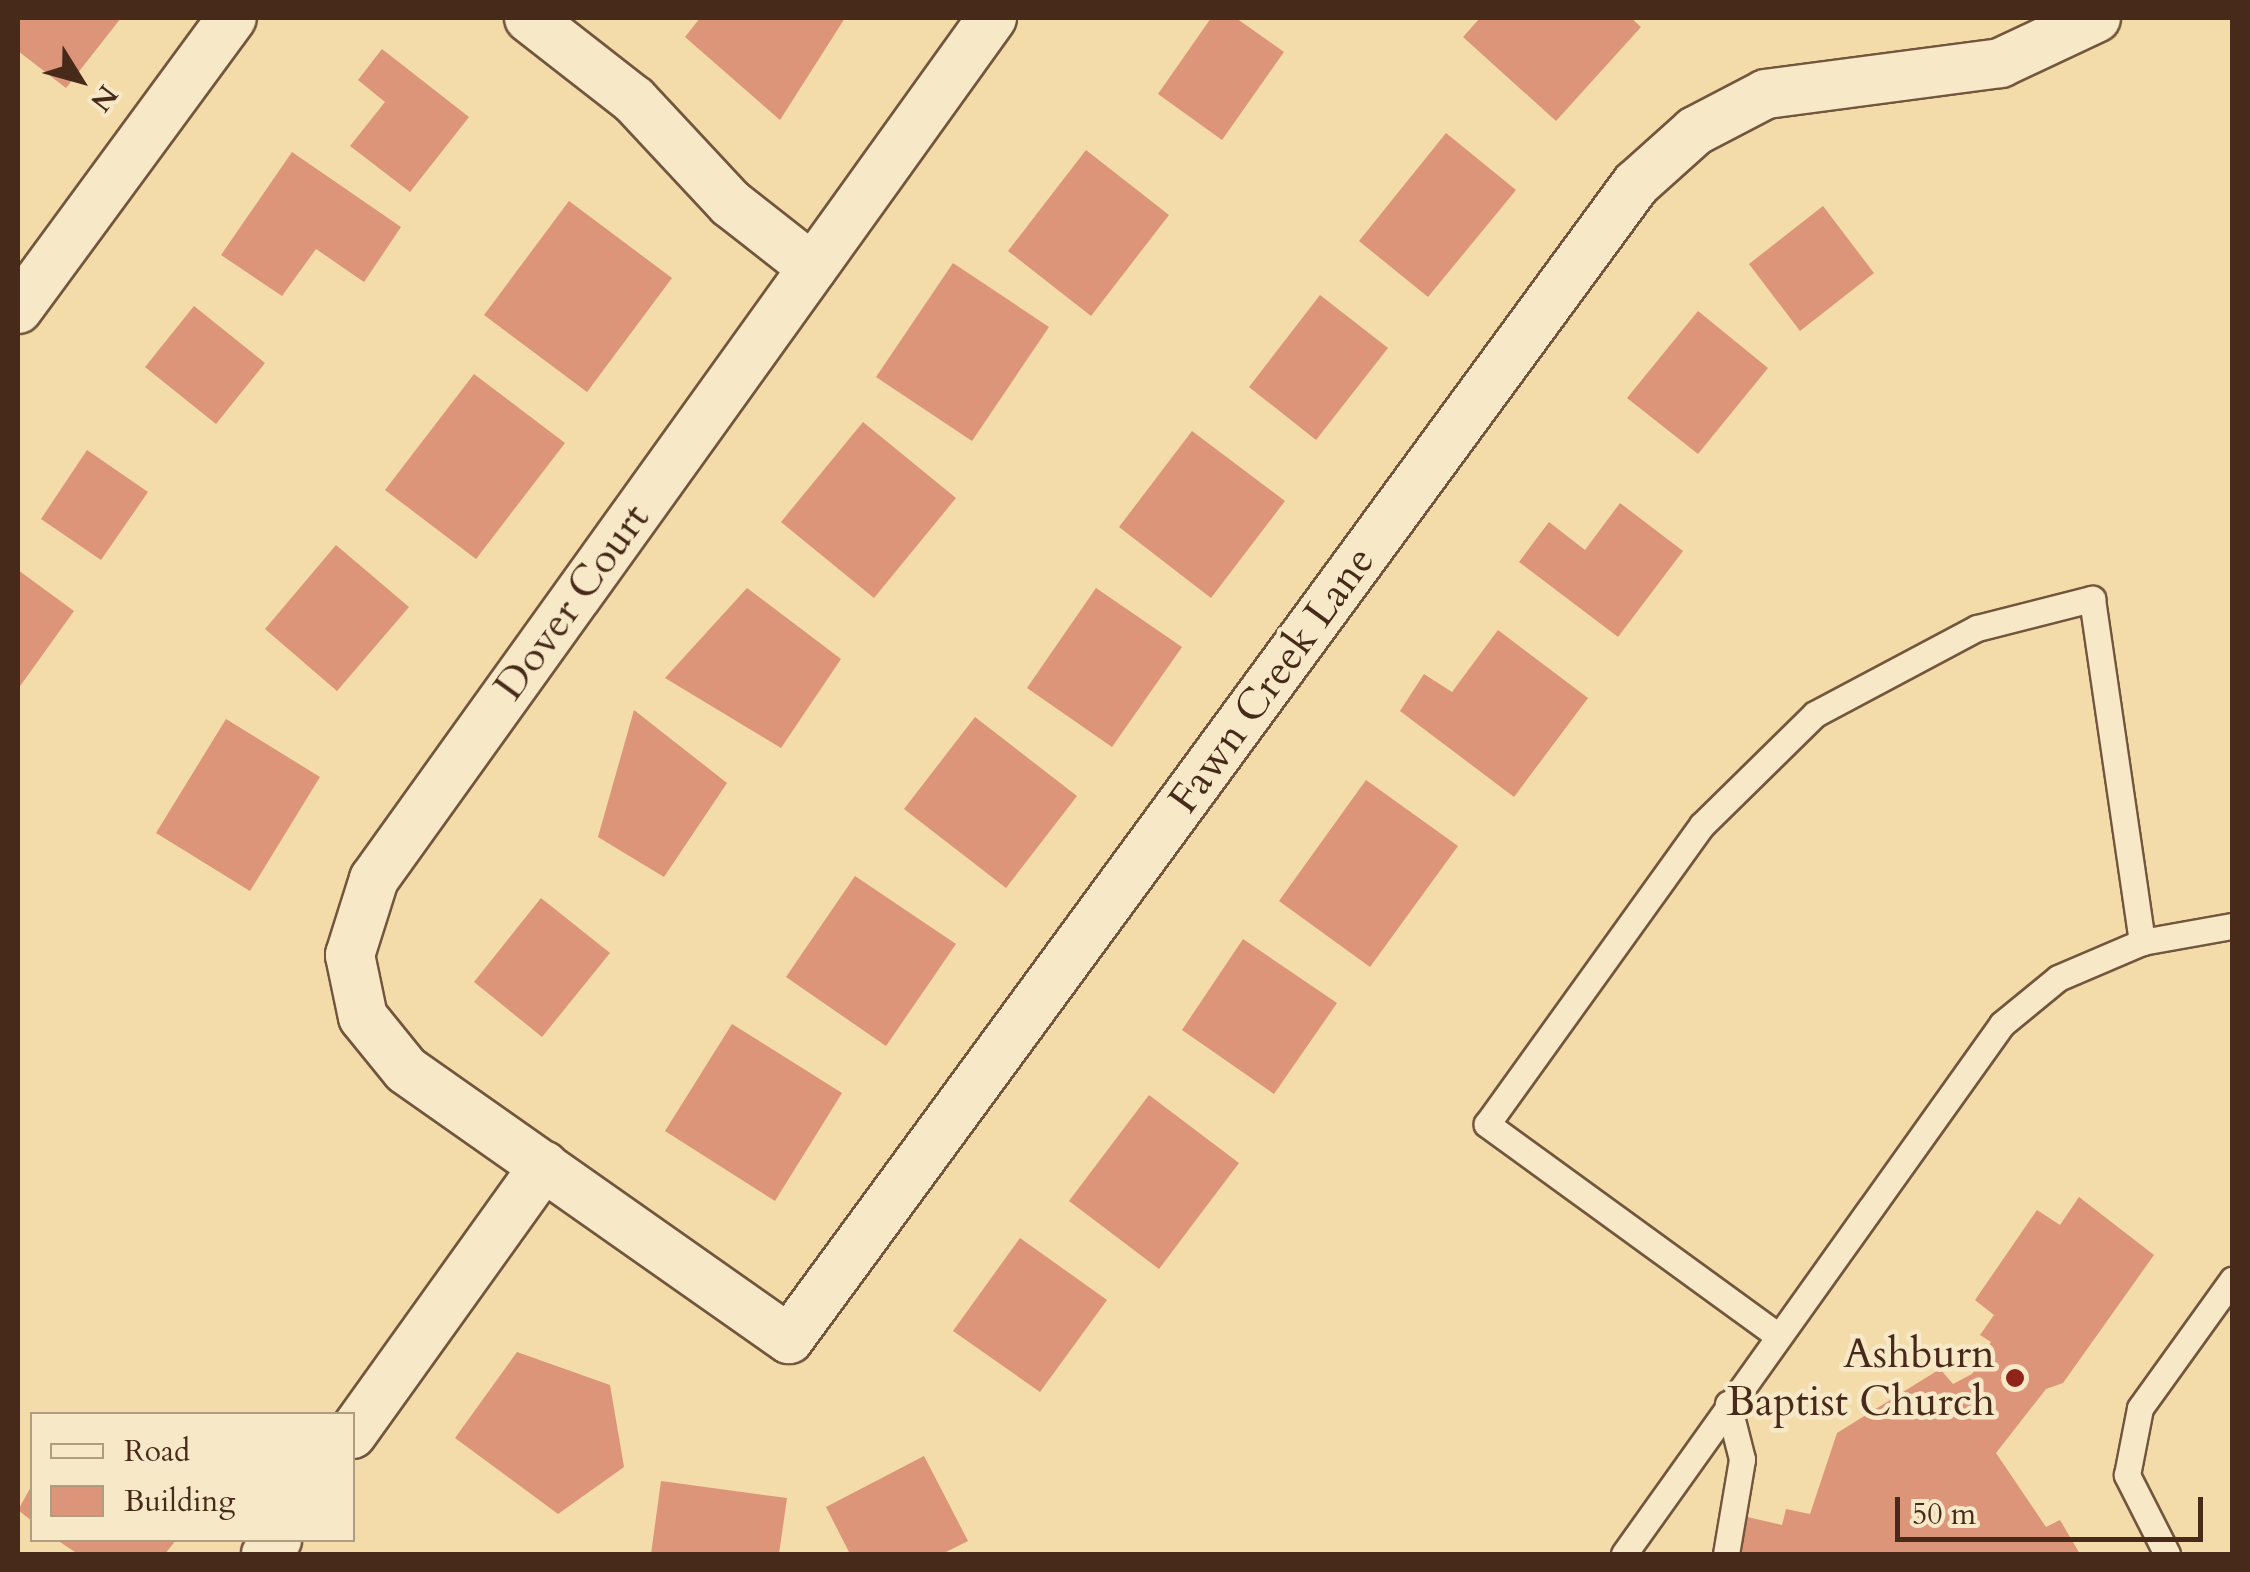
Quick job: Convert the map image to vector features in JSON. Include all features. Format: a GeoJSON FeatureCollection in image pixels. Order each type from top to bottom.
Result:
{"type":"FeatureCollection","features":[{"type":"Feature","properties":{"kind":"street"},"geometry":{"type":"LineString","coordinates":[[18,310],[232,18]]}},
{"type":"Feature","properties":{"kind":"street"},"geometry":{"type":"LineString","coordinates":[[529,18],[634,100],[730,202],[812,268]]}},
{"type":"Feature","properties":{"kind":"street","name":"Dover Court"},"geometry":{"type":"LineString","coordinates":[[544,1166],[406,1070],[363,1017],[350,955],[374,879],[992,18]]}},
{"type":"Feature","properties":{"kind":"street","name":"Fawn Creek Lane"},"geometry":{"type":"LineString","coordinates":[[544,1166],[789,1340],[1636,184],[1695,130],[1766,94],[2000,63],[2096,18]]}},
{"type":"Feature","properties":{"kind":"street"},"geometry":{"type":"LineString","coordinates":[[355,1430],[544,1166]]}},
{"type":"Feature","properties":{"kind":"lane"},"geometry":{"type":"LineString","coordinates":[[1777,1335],[1487,1124],[1702,825],[1815,714],[1977,628],[2092,599],[2142,942]]}},
{"type":"Feature","properties":{"kind":"lane"},"geometry":{"type":"LineString","coordinates":[[1624,1554],[2002,1024],[2058,978],[2142,942],[2232,926]]}},
{"type":"Feature","properties":{"kind":"lane"},"geometry":{"type":"LineString","coordinates":[[2167,1554],[2128,1475],[2140,1408],[2232,1280]]}},
{"type":"Feature","properties":{"kind":"lane"},"geometry":{"type":"LineString","coordinates":[[1726,1554],[1742,1459],[1728,1404]]}},
{"type":"Feature","properties":{"kind":"building"},"geometry":{"type":"Polygon","coordinates":[[[18,18],[121,18],[66,88],[18,51],[18,18]]]}},
{"type":"Feature","properties":{"kind":"building"},"geometry":{"type":"Polygon","coordinates":[[[700,18],[845,18],[780,120],[685,37],[700,18]]]}},
{"type":"Feature","properties":{"kind":"building"},"geometry":{"type":"Polygon","coordinates":[[[1211,18],[1236,18],[1284,52],[1222,140],[1158,94],[1211,18]]]}},
{"type":"Feature","properties":{"kind":"building"},"geometry":{"type":"Polygon","coordinates":[[[1480,18],[1631,18],[1641,27],[1556,121],[1463,37],[1480,18]]]}},
{"type":"Feature","properties":{"kind":"building"},"geometry":{"type":"Polygon","coordinates":[[[382,49],[469,117],[410,192],[350,146],[385,102],[358,80],[382,49]]]}},
{"type":"Feature","properties":{"kind":"building"},"geometry":{"type":"Polygon","coordinates":[[[1446,133],[1516,190],[1428,297],[1359,241],[1446,133]]]}},
{"type":"Feature","properties":{"kind":"building"},"geometry":{"type":"Polygon","coordinates":[[[1086,150],[1169,215],[1091,316],[1008,251],[1086,150]]]}},
{"type":"Feature","properties":{"kind":"building"},"geometry":{"type":"Polygon","coordinates":[[[292,152],[401,227],[364,282],[316,249],[282,296],[221,255],[292,152]]]}},
{"type":"Feature","properties":{"kind":"building"},"geometry":{"type":"Polygon","coordinates":[[[569,201],[672,278],[587,392],[484,315],[569,201]]]}},
{"type":"Feature","properties":{"kind":"building"},"geometry":{"type":"Polygon","coordinates":[[[1823,206],[1874,273],[1800,331],[1749,264],[1823,206]]]}},
{"type":"Feature","properties":{"kind":"building"},"geometry":{"type":"Polygon","coordinates":[[[953,263],[1049,327],[972,441],[876,377],[953,263]]]}},
{"type":"Feature","properties":{"kind":"building"},"geometry":{"type":"Polygon","coordinates":[[[1320,295],[1388,348],[1316,440],[1249,387],[1320,295]]]}},
{"type":"Feature","properties":{"kind":"building"},"geometry":{"type":"Polygon","coordinates":[[[194,306],[265,363],[216,424],[145,367],[194,306]]]}},
{"type":"Feature","properties":{"kind":"building"},"geometry":{"type":"Polygon","coordinates":[[[1698,311],[1768,368],[1698,454],[1627,398],[1698,311]]]}},
{"type":"Feature","properties":{"kind":"building"},"geometry":{"type":"Polygon","coordinates":[[[474,374],[565,443],[476,559],[385,490],[474,374]]]}},
{"type":"Feature","properties":{"kind":"building"},"geometry":{"type":"Polygon","coordinates":[[[863,422],[956,498],[874,598],[781,522],[863,422]]]}},
{"type":"Feature","properties":{"kind":"building"},"geometry":{"type":"Polygon","coordinates":[[[1192,431],[1285,501],[1211,598],[1119,527],[1192,431]]]}},
{"type":"Feature","properties":{"kind":"building"},"geometry":{"type":"Polygon","coordinates":[[[87,450],[148,492],[101,560],[41,519],[87,450]]]}},
{"type":"Feature","properties":{"kind":"building"},"geometry":{"type":"Polygon","coordinates":[[[1620,503],[1683,551],[1618,637],[1519,562],[1549,522],[1585,550],[1620,503]]]}},
{"type":"Feature","properties":{"kind":"building"},"geometry":{"type":"Polygon","coordinates":[[[336,545],[409,607],[337,691],[265,629],[336,545]]]}},
{"type":"Feature","properties":{"kind":"building"},"geometry":{"type":"Polygon","coordinates":[[[18,570],[74,611],[18,689],[18,570]]]}},
{"type":"Feature","properties":{"kind":"building"},"geometry":{"type":"Polygon","coordinates":[[[747,588],[841,659],[781,748],[665,678],[747,588]]]}},
{"type":"Feature","properties":{"kind":"building"},"geometry":{"type":"Polygon","coordinates":[[[1096,588],[1182,647],[1112,747],[1027,688],[1096,588]]]}},
{"type":"Feature","properties":{"kind":"building"},"geometry":{"type":"Polygon","coordinates":[[[1498,630],[1588,698],[1514,797],[1400,711],[1424,674],[1452,692],[1498,630]]]}},
{"type":"Feature","properties":{"kind":"building"},"geometry":{"type":"Polygon","coordinates":[[[634,710],[727,783],[664,877],[598,837],[634,710]]]}},
{"type":"Feature","properties":{"kind":"building"},"geometry":{"type":"Polygon","coordinates":[[[975,717],[1077,796],[1006,888],[904,809],[975,717]]]}},
{"type":"Feature","properties":{"kind":"building"},"geometry":{"type":"Polygon","coordinates":[[[226,719],[320,777],[250,891],[156,833],[226,719]]]}},
{"type":"Feature","properties":{"kind":"building"},"geometry":{"type":"Polygon","coordinates":[[[1366,780],[1458,846],[1370,967],[1279,901],[1366,780]]]}},
{"type":"Feature","properties":{"kind":"building"},"geometry":{"type":"Polygon","coordinates":[[[855,876],[956,944],[886,1046],[786,977],[855,876]]]}},
{"type":"Feature","properties":{"kind":"building"},"geometry":{"type":"Polygon","coordinates":[[[541,898],[610,953],[542,1037],[474,982],[541,898]]]}},
{"type":"Feature","properties":{"kind":"building"},"geometry":{"type":"Polygon","coordinates":[[[1243,939],[1337,1003],[1274,1094],[1182,1030],[1243,939]]]}},
{"type":"Feature","properties":{"kind":"building"},"geometry":{"type":"Polygon","coordinates":[[[732,1024],[842,1093],[775,1201],[665,1131],[732,1024]]]}},
{"type":"Feature","properties":{"kind":"building"},"geometry":{"type":"Polygon","coordinates":[[[1149,1095],[1239,1163],[1159,1269],[1069,1201],[1149,1095]]]}},
{"type":"Feature","properties":{"kind":"building","name":"Ashburn Baptist Church"},"geometry":{"type":"Polygon","coordinates":[[[2079,1197],[2154,1255],[2063,1383],[2046,1389],[1996,1453],[2046,1527],[2060,1520],[2080,1554],[1736,1554],[1743,1516],[1782,1525],[1786,1509],[1810,1514],[1837,1433],[1940,1369],[1953,1384],[1972,1374],[1991,1342],[1980,1335],[1994,1315],[1975,1300],[2037,1210],[2060,1225],[2079,1197]]]}},
{"type":"Feature","properties":{"kind":"building"},"geometry":{"type":"Polygon","coordinates":[[[1020,1238],[1107,1300],[1040,1392],[953,1331],[1020,1238]]]}},
{"type":"Feature","properties":{"kind":"building"},"geometry":{"type":"Polygon","coordinates":[[[517,1352],[610,1385],[624,1467],[558,1514],[455,1438],[517,1352]]]}},
{"type":"Feature","properties":{"kind":"building"},"geometry":{"type":"Polygon","coordinates":[[[924,1456],[968,1541],[942,1554],[850,1554],[826,1507],[924,1456]]]}},
{"type":"Feature","properties":{"kind":"building"},"geometry":{"type":"Polygon","coordinates":[[[661,1481],[787,1498],[779,1554],[651,1554],[661,1481]]]}},
{"type":"Feature","properties":{"kind":"building"},"geometry":{"type":"Polygon","coordinates":[[[30,1489],[30,1519],[18,1510],[30,1489]]]}},
{"type":"Feature","properties":{"kind":"building"},"geometry":{"type":"Polygon","coordinates":[[[60,1542],[174,1542],[165,1554],[78,1554],[60,1542]]]}},
{"type":"Feature","properties":{"kind":"place","name":"Ashburn Baptist Church"},"geometry":{"type":"Point","coordinates":[2015,1378]}}]}
